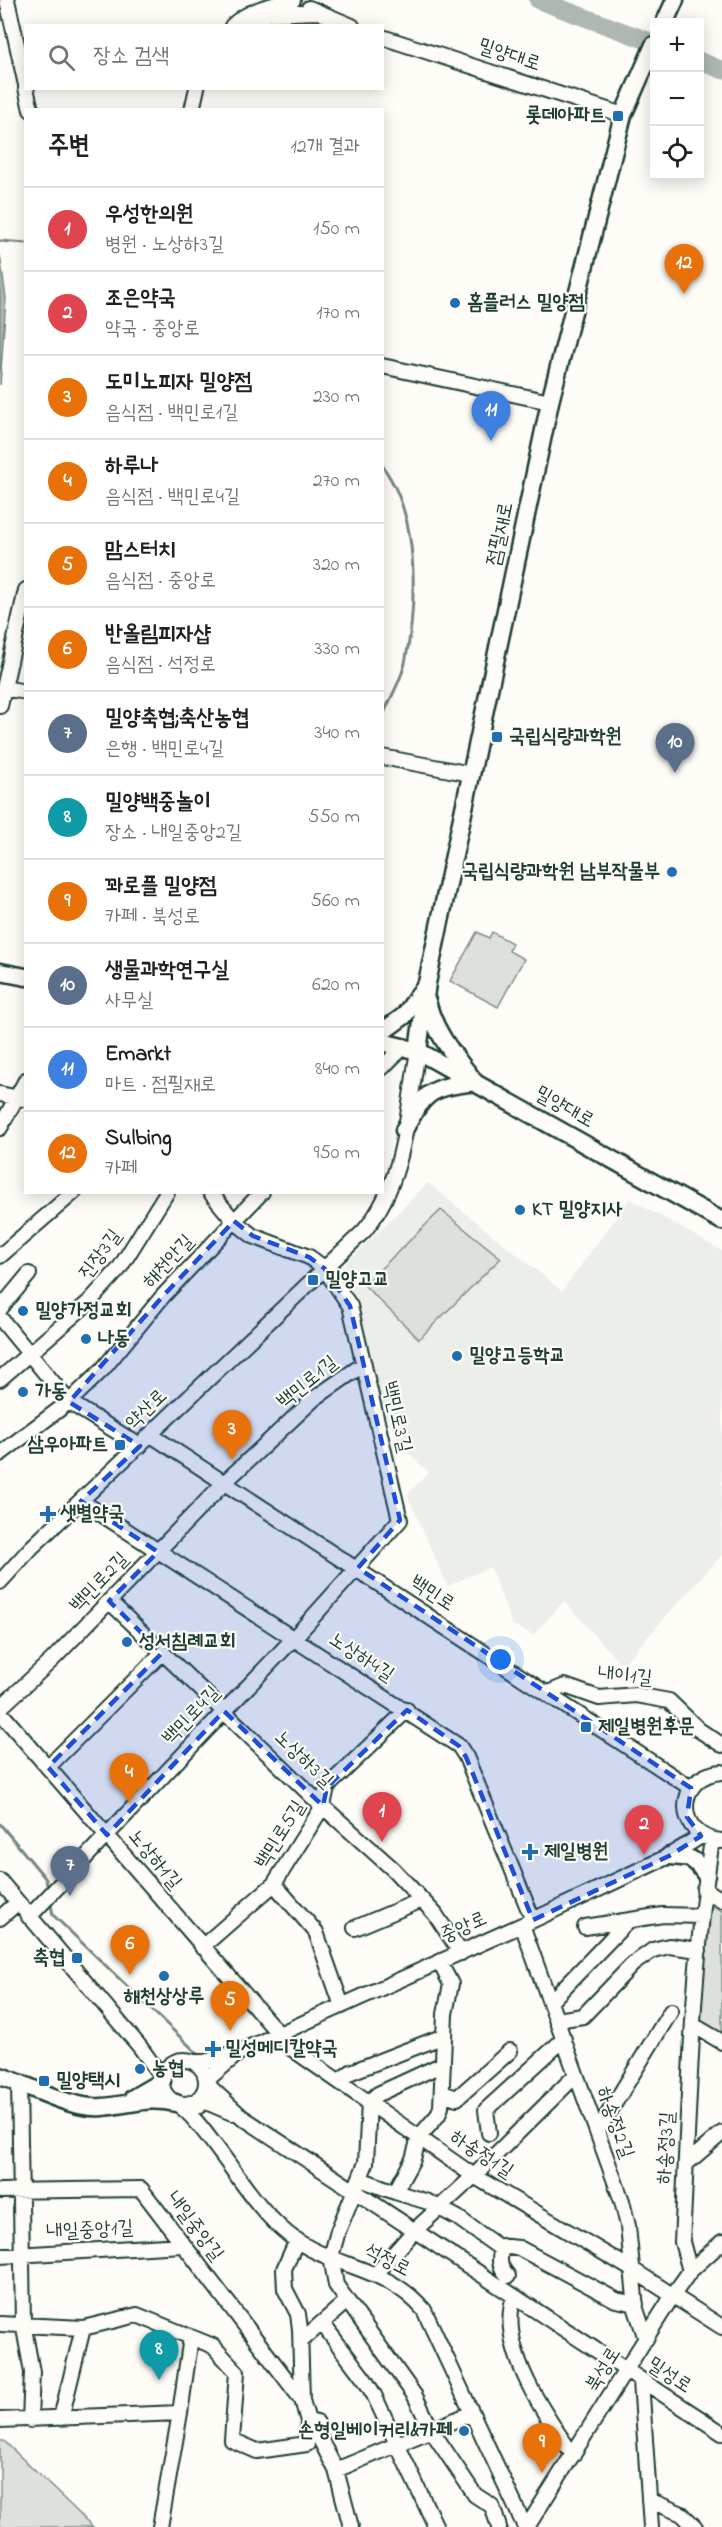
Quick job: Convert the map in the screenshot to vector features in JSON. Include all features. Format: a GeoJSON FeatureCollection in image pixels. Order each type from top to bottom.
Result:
{"type":"FeatureCollection","features":[{"type":"Feature","properties":{"kind":"main road"},"geometry":{"type":"LineString","coordinates":[[667,18],[675,0]]}},
{"type":"Feature","properties":{"kind":"main road","name":"점필재로"},"geometry":{"type":"LineString","coordinates":[[411,1048],[426,989],[550,402],[623,115],[650,54]]}},
{"type":"Feature","properties":{"kind":"main road"},"geometry":{"type":"LineString","coordinates":[[0,972],[24,976]]}},
{"type":"Feature","properties":{"kind":"main road","name":"점필재로"},"geometry":{"type":"LineString","coordinates":[[384,1031],[404,1016],[426,989]]}},
{"type":"Feature","properties":{"kind":"main road","name":"점필재로"},"geometry":{"type":"LineString","coordinates":[[426,989],[431,1018],[438,1032],[475,1082]]}},
{"type":"Feature","properties":{"kind":"main road","name":"밀양대로"},"geometry":{"type":"LineString","coordinates":[[384,1042],[411,1048],[722,1221]]}},
{"type":"Feature","properties":{"kind":"main road","name":"약산로"},"geometry":{"type":"LineString","coordinates":[[404,1130],[418,1104],[429,1093],[444,1087],[475,1082]]}},
{"type":"Feature","properties":{"kind":"main road"},"geometry":{"type":"LineString","coordinates":[[669,1856],[688,1857],[698,1863],[705,1882]]}},
{"type":"Feature","properties":{"kind":"main road"},"geometry":{"type":"LineString","coordinates":[[0,2076],[74,2104],[102,2108],[158,2099],[176,2103]]}},
{"type":"Feature","properties":{"kind":"main road"},"geometry":{"type":"LineString","coordinates":[[125,2103],[162,2081]]}},
{"type":"Feature","properties":{"kind":"street"},"geometry":{"type":"LineString","coordinates":[[7,0],[24,77]]}},
{"type":"Feature","properties":{"kind":"street"},"geometry":{"type":"LineString","coordinates":[[238,23],[258,0]]}},
{"type":"Feature","properties":{"kind":"street"},"geometry":{"type":"LineString","coordinates":[[238,23],[264,8],[294,0],[347,24]]}},
{"type":"Feature","properties":{"kind":"street"},"geometry":{"type":"LineString","coordinates":[[238,23],[269,14],[317,12]]}},
{"type":"Feature","properties":{"kind":"street","name":"밀양대로"},"geometry":{"type":"LineString","coordinates":[[384,38],[623,115]]}},
{"type":"Feature","properties":{"kind":"street"},"geometry":{"type":"LineString","coordinates":[[27,90],[31,108]]}},
{"type":"Feature","properties":{"kind":"street"},"geometry":{"type":"LineString","coordinates":[[192,108],[197,90]]}},
{"type":"Feature","properties":{"kind":"street"},"geometry":{"type":"LineString","coordinates":[[384,366],[550,402]]}},
{"type":"Feature","properties":{"kind":"street"},"geometry":{"type":"LineString","coordinates":[[0,706],[24,599]]}},
{"type":"Feature","properties":{"kind":"street"},"geometry":{"type":"LineString","coordinates":[[4,688],[24,692]]}},
{"type":"Feature","properties":{"kind":"street"},"geometry":{"type":"LineString","coordinates":[[384,758],[471,774]]}},
{"type":"Feature","properties":{"kind":"street"},"geometry":{"type":"LineString","coordinates":[[384,1067],[411,1048]]}},
{"type":"Feature","properties":{"kind":"street","name":"약산로"},"geometry":{"type":"LineString","coordinates":[[0,1582],[30,1548],[140,1446],[379,1214],[397,1173],[404,1130],[411,1048]]}},
{"type":"Feature","properties":{"kind":"street"},"geometry":{"type":"LineString","coordinates":[[0,1094],[21,1099],[0,1128]]}},
{"type":"Feature","properties":{"kind":"street"},"geometry":{"type":"LineString","coordinates":[[0,1256],[72,1194]]}},
{"type":"Feature","properties":{"kind":"street","name":"진장3길"},"geometry":{"type":"LineString","coordinates":[[0,1379],[89,1302],[119,1269],[166,1194]]}},
{"type":"Feature","properties":{"kind":"street"},"geometry":{"type":"LineString","coordinates":[[212,1194],[234,1221],[253,1236],[309,1257],[324,1268]]}},
{"type":"Feature","properties":{"kind":"street","name":"해천안길"},"geometry":{"type":"LineString","coordinates":[[0,1454],[69,1402],[103,1369],[163,1296],[260,1194]]}},
{"type":"Feature","properties":{"kind":"street","name":"백민로3길"},"geometry":{"type":"LineString","coordinates":[[324,1268],[350,1306],[400,1520],[358,1568]]}},
{"type":"Feature","properties":{"kind":"street"},"geometry":{"type":"LineString","coordinates":[[0,1309],[29,1274]]}},
{"type":"Feature","properties":{"kind":"street"},"geometry":{"type":"LineString","coordinates":[[0,1318],[69,1402],[140,1446]]}},
{"type":"Feature","properties":{"kind":"street","name":"백민로1길"},"geometry":{"type":"LineString","coordinates":[[225,1482],[315,1398],[364,1364]]}},
{"type":"Feature","properties":{"kind":"street","name":"백민로"},"geometry":{"type":"LineString","coordinates":[[152,1434],[691,1788]]}},
{"type":"Feature","properties":{"kind":"street","name":"백민로2길"},"geometry":{"type":"LineString","coordinates":[[0,1710],[225,1482]]}},
{"type":"Feature","properties":{"kind":"street","name":"노상하4길"},"geometry":{"type":"LineString","coordinates":[[81,1501],[459,1746],[466,1757],[528,1923]]}},
{"type":"Feature","properties":{"kind":"street","name":"백민로4길"},"geometry":{"type":"LineString","coordinates":[[31,1915],[358,1568]]}},
{"type":"Feature","properties":{"kind":"street","name":"노상하3길"},"geometry":{"type":"LineString","coordinates":[[109,1601],[323,1806],[393,1869],[435,1914],[461,1953]]}},
{"type":"Feature","properties":{"kind":"street"},"geometry":{"type":"LineString","coordinates":[[48,1767],[162,1653]]}},
{"type":"Feature","properties":{"kind":"street","name":"내이1길"},"geometry":{"type":"LineString","coordinates":[[548,1693],[565,1686],[599,1698],[636,1695],[669,1701],[699,1730],[722,1745]]}},
{"type":"Feature","properties":{"kind":"street","name":"노상하1길"},"geometry":{"type":"LineString","coordinates":[[0,1710],[277,2034]]}},
{"type":"Feature","properties":{"kind":"street","name":"백민로5길"},"geometry":{"type":"LineString","coordinates":[[202,1947],[274,1884],[323,1806],[327,1787],[406,1710]]}},
{"type":"Feature","properties":{"kind":"street"},"geometry":{"type":"LineString","coordinates":[[712,1839],[692,1828],[687,1817],[686,1805],[691,1788],[703,1777],[722,1772]]}},
{"type":"Feature","properties":{"kind":"street","name":"중앙로"},"geometry":{"type":"LineString","coordinates":[[241,2052],[528,1923],[669,1856],[712,1839]]}},
{"type":"Feature","properties":{"kind":"street","name":"하송정3길"},"geometry":{"type":"LineString","coordinates":[[690,2271],[682,2242],[693,2025],[705,1882],[712,1839]]}},
{"type":"Feature","properties":{"kind":"street"},"geometry":{"type":"LineString","coordinates":[[0,1881],[16,1903],[31,1915],[140,2047],[158,2072],[165,2095],[176,2103],[190,2104],[197,2100],[203,2095],[207,2080],[241,2052]]}},
{"type":"Feature","properties":{"kind":"street"},"geometry":{"type":"LineString","coordinates":[[705,1882],[722,1900]]}},
{"type":"Feature","properties":{"kind":"street"},"geometry":{"type":"LineString","coordinates":[[274,1884],[316,1932],[342,2006]]}},
{"type":"Feature","properties":{"kind":"street"},"geometry":{"type":"LineString","coordinates":[[355,1928],[422,1900]]}},
{"type":"Feature","properties":{"kind":"street"},"geometry":{"type":"LineString","coordinates":[[0,1918],[16,1903]]}},
{"type":"Feature","properties":{"kind":"street"},"geometry":{"type":"LineString","coordinates":[[585,1927],[663,1915],[702,1916]]}},
{"type":"Feature","properties":{"kind":"street"},"geometry":{"type":"LineString","coordinates":[[550,2002],[628,1921]]}},
{"type":"Feature","properties":{"kind":"street","name":"하송정2길"},"geometry":{"type":"LineString","coordinates":[[528,1923],[550,2002],[622,2201],[628,2226],[636,2304],[646,2339]]}},
{"type":"Feature","properties":{"kind":"street"},"geometry":{"type":"LineString","coordinates":[[557,2020],[583,2016],[633,1964],[653,1950],[669,1946],[699,1950]]}},
{"type":"Feature","properties":{"kind":"street"},"geometry":{"type":"LineString","coordinates":[[395,2192],[413,2159],[419,2137],[438,2115],[441,2107],[445,2014],[451,1984],[440,1963]]}},
{"type":"Feature","properties":{"kind":"street"},"geometry":{"type":"LineString","coordinates":[[597,2132],[671,2012]]}},
{"type":"Feature","properties":{"kind":"street"},"geometry":{"type":"LineString","coordinates":[[693,2025],[722,2042]]}},
{"type":"Feature","properties":{"kind":"street","name":"하송정1길"},"geometry":{"type":"LineString","coordinates":[[277,2034],[291,2048],[474,2176],[633,2270],[722,2327]]}},
{"type":"Feature","properties":{"kind":"street"},"geometry":{"type":"LineString","coordinates":[[339,2081],[351,2072],[444,2036]]}},
{"type":"Feature","properties":{"kind":"street"},"geometry":{"type":"LineString","coordinates":[[489,2133],[485,2118],[486,2110],[564,2039]]}},
{"type":"Feature","properties":{"kind":"street"},"geometry":{"type":"LineString","coordinates":[[140,2047],[162,2059],[194,2062],[205,2062],[241,2052]]}},
{"type":"Feature","properties":{"kind":"street"},"geometry":{"type":"LineString","coordinates":[[442,2093],[457,2098],[510,2051]]}},
{"type":"Feature","properties":{"kind":"street"},"geometry":{"type":"LineString","coordinates":[[162,2081],[167,2068],[179,2060]]}},
{"type":"Feature","properties":{"kind":"street"},"geometry":{"type":"LineString","coordinates":[[194,2062],[205,2073],[211,2088],[242,2117]]}},
{"type":"Feature","properties":{"kind":"street"},"geometry":{"type":"LineString","coordinates":[[443,2064],[378,2094],[369,2102],[366,2163],[338,2231],[331,2257],[336,2286],[415,2396],[432,2432],[475,2494],[492,2506],[499,2527]]}},
{"type":"Feature","properties":{"kind":"street"},"geometry":{"type":"LineString","coordinates":[[375,2275],[414,2230],[474,2176],[576,2075]]}},
{"type":"Feature","properties":{"kind":"street"},"geometry":{"type":"LineString","coordinates":[[18,2082],[23,2324],[32,2372],[30,2420]]}},
{"type":"Feature","properties":{"kind":"street"},"geometry":{"type":"LineString","coordinates":[[197,2100],[242,2117],[357,2185],[395,2192],[428,2202],[458,2218],[497,2246],[519,2248],[616,2300],[636,2304]]}},
{"type":"Feature","properties":{"kind":"street"},"geometry":{"type":"LineString","coordinates":[[197,2100],[210,2139]]}},
{"type":"Feature","properties":{"kind":"street","name":"석정로"},"geometry":{"type":"LineString","coordinates":[[176,2103],[189,2112],[262,2208],[297,2240],[404,2290],[424,2310],[526,2527]]}},
{"type":"Feature","properties":{"kind":"street"},"geometry":{"type":"LineString","coordinates":[[686,2164],[722,2133]]}},
{"type":"Feature","properties":{"kind":"street","name":"밀성로"},"geometry":{"type":"LineString","coordinates":[[357,2185],[414,2230],[722,2433]]}},
{"type":"Feature","properties":{"kind":"street","name":"내일중앙길"},"geometry":{"type":"LineString","coordinates":[[0,2191],[141,2189],[302,2400]]}},
{"type":"Feature","properties":{"kind":"street"},"geometry":{"type":"LineString","coordinates":[[0,2324],[83,2328],[137,2315],[213,2346],[237,2372],[232,2440],[257,2451],[307,2444],[308,2421],[302,2400],[298,2314],[285,2289],[284,2269],[297,2240]]}},
{"type":"Feature","properties":{"kind":"street","name":"북성로"},"geometry":{"type":"LineString","coordinates":[[526,2527],[673,2295],[690,2271],[717,2255],[722,2242]]}},
{"type":"Feature","properties":{"kind":"street","name":"내일중앙1길"},"geometry":{"type":"LineString","coordinates":[[0,2256],[182,2245]]}},
{"type":"Feature","properties":{"kind":"street"},"geometry":{"type":"LineString","coordinates":[[502,2246],[500,2267],[508,2276]]}},
{"type":"Feature","properties":{"kind":"street"},"geometry":{"type":"LineString","coordinates":[[514,2297],[509,2310],[517,2356],[529,2385],[549,2422],[573,2455]]}},
{"type":"Feature","properties":{"kind":"street"},"geometry":{"type":"LineString","coordinates":[[301,2341],[347,2301]]}},
{"type":"Feature","properties":{"kind":"street"},"geometry":{"type":"LineString","coordinates":[[322,2323],[365,2380],[436,2527]]}},
{"type":"Feature","properties":{"kind":"street"},"geometry":{"type":"LineString","coordinates":[[61,2418],[83,2328]]}},
{"type":"Feature","properties":{"kind":"street"},"geometry":{"type":"LineString","coordinates":[[160,2527],[191,2337]]}},
{"type":"Feature","properties":{"kind":"street"},"geometry":{"type":"LineString","coordinates":[[641,2381],[651,2527]]}},
{"type":"Feature","properties":{"kind":"street"},"geometry":{"type":"LineString","coordinates":[[0,2420],[180,2413]]}},
{"type":"Feature","properties":{"kind":"street"},"geometry":{"type":"LineString","coordinates":[[336,2470],[432,2432],[472,2413]]}},
{"type":"Feature","properties":{"kind":"street"},"geometry":{"type":"LineString","coordinates":[[308,2421],[317,2423],[321,2440],[336,2470],[351,2527]]}},
{"type":"Feature","properties":{"kind":"street"},"geometry":{"type":"LineString","coordinates":[[649,2500],[682,2514],[695,2527]]}},
{"type":"Feature","properties":{"kind":"highlighted area"},"geometry":{"type":"Polygon","coordinates":[[[234,1221],[253,1236],[309,1257],[324,1268],[350,1306],[400,1520],[358,1568],[691,1788],[687,1817],[701,1836],[669,1856],[533,1920],[466,1757],[459,1746],[407,1710],[327,1787],[323,1806],[224,1711],[107,1835],[48,1767],[162,1653],[109,1601],[158,1552],[81,1501],[140,1446],[69,1402],[163,1296],[234,1221]]]}},
{"type":"Feature","properties":{"kind":"shaded area"},"geometry":{"type":"Polygon","coordinates":[[[0,255],[6,298],[0,385],[0,255]]]}},
{"type":"Feature","properties":{"kind":"shaded area"},"geometry":{"type":"Polygon","coordinates":[[[477,932],[489,938],[492,932],[512,943],[509,951],[524,959],[498,1007],[450,981],[477,932]]]}},
{"type":"Feature","properties":{"kind":"shaded area"},"geometry":{"type":"Polygon","coordinates":[[[428,1183],[562,1291],[630,1199],[722,1251],[722,1555],[622,1665],[564,1601],[533,1635],[512,1624],[490,1567],[448,1586],[407,1495],[429,1472],[401,1446],[383,1409],[358,1306],[337,1272],[428,1183]]]}},
{"type":"Feature","properties":{"kind":"shaded area"},"geometry":{"type":"Polygon","coordinates":[[[441,1210],[501,1258],[419,1339],[364,1285],[441,1210]]]}},
{"type":"Feature","properties":{"kind":"shaded area"},"geometry":{"type":"Polygon","coordinates":[[[706,1902],[722,1911],[722,2035],[699,2019],[706,1902]]]}},
{"type":"Feature","properties":{"kind":"shaded area"},"geometry":{"type":"Polygon","coordinates":[[[0,2441],[4,2441],[93,2527],[0,2527],[0,2441]]]}},
{"type":"Feature","properties":{"kind":"waterway"},"geometry":{"type":"LineString","coordinates":[[538,0],[650,42]]}},
{"type":"Feature","properties":{"kind":"waterway"},"geometry":{"type":"LineString","coordinates":[[704,63],[722,70]]}},
{"type":"Feature","properties":{"kind":"waterway"},"geometry":{"type":"LineString","coordinates":[[0,241],[24,243]]}},
{"type":"Feature","properties":{"kind":"waterway"},"geometry":{"type":"LineString","coordinates":[[384,468],[396,490],[404,513],[409,533],[413,577],[411,622],[405,663],[384,714]]}},
{"type":"Feature","properties":{"kind":"waterway"},"geometry":{"type":"LineString","coordinates":[[0,1824],[46,1879],[48,1891]]}},
{"type":"Feature","properties":{"kind":"waterway"},"geometry":{"type":"LineString","coordinates":[[50,1900],[53,1915],[202,2058]]}},
{"type":"Feature","properties":{"kind":"place","name":"롯데아파트"},"geometry":{"type":"Point","coordinates":[618,116]}},
{"type":"Feature","properties":{"kind":"place","name":"Sulbing"},"geometry":{"type":"Point","coordinates":[684,294]}},
{"type":"Feature","properties":{"kind":"place","name":"홈플러스 밀양점"},"geometry":{"type":"Point","coordinates":[455,303]}},
{"type":"Feature","properties":{"kind":"place","name":"Emarkt"},"geometry":{"type":"Point","coordinates":[491,441]}},
{"type":"Feature","properties":{"kind":"place","name":"국립식량과학원"},"geometry":{"type":"Point","coordinates":[497,737]}},
{"type":"Feature","properties":{"kind":"place","name":"생물과학연구실"},"geometry":{"type":"Point","coordinates":[675,773]}},
{"type":"Feature","properties":{"kind":"place","name":"국립식량과학원 남부작물부"},"geometry":{"type":"Point","coordinates":[672,872]}},
{"type":"Feature","properties":{"kind":"place","name":"KT 밀양지사"},"geometry":{"type":"Point","coordinates":[520,1210]}},
{"type":"Feature","properties":{"kind":"place","name":"밀양고교"},"geometry":{"type":"Point","coordinates":[313,1280]}},
{"type":"Feature","properties":{"kind":"place","name":"밀양가정교회"},"geometry":{"type":"Point","coordinates":[23,1311]}},
{"type":"Feature","properties":{"kind":"place","name":"나동"},"geometry":{"type":"Point","coordinates":[86,1339]}},
{"type":"Feature","properties":{"kind":"place","name":"밀양고등학교"},"geometry":{"type":"Point","coordinates":[457,1356]}},
{"type":"Feature","properties":{"kind":"place","name":"가동"},"geometry":{"type":"Point","coordinates":[23,1392]}},
{"type":"Feature","properties":{"kind":"place","name":"삼우아파트"},"geometry":{"type":"Point","coordinates":[120,1445]}},
{"type":"Feature","properties":{"kind":"place","name":"도미노피자 밀양점"},"geometry":{"type":"Point","coordinates":[232,1460]}},
{"type":"Feature","properties":{"kind":"place","name":"샛별약국"},"geometry":{"type":"Point","coordinates":[48,1514]}},
{"type":"Feature","properties":{"kind":"place","name":"성서침례교회"},"geometry":{"type":"Point","coordinates":[127,1642]}},
{"type":"Feature","properties":{"kind":"place","name":"제일병원후문"},"geometry":{"type":"Point","coordinates":[586,1727]}},
{"type":"Feature","properties":{"kind":"place","name":"하루나"},"geometry":{"type":"Point","coordinates":[129,1803]}},
{"type":"Feature","properties":{"kind":"place","name":"우성한의원"},"geometry":{"type":"Point","coordinates":[382,1842]}},
{"type":"Feature","properties":{"kind":"place","name":"제일병원"},"geometry":{"type":"Point","coordinates":[530,1852]}},
{"type":"Feature","properties":{"kind":"place","name":"조은약국"},"geometry":{"type":"Point","coordinates":[644,1855]}},
{"type":"Feature","properties":{"kind":"place","name":"밀양축협;축산농협"},"geometry":{"type":"Point","coordinates":[70,1896]}},
{"type":"Feature","properties":{"kind":"place","name":"축협"},"geometry":{"type":"Point","coordinates":[77,1958]}},
{"type":"Feature","properties":{"kind":"place","name":"반올림피자샵"},"geometry":{"type":"Point","coordinates":[130,1975]}},
{"type":"Feature","properties":{"kind":"place","name":"해천상상루"},"geometry":{"type":"Point","coordinates":[164,1976]}},
{"type":"Feature","properties":{"kind":"place","name":"맘스터치"},"geometry":{"type":"Point","coordinates":[230,2031]}},
{"type":"Feature","properties":{"kind":"place","name":"밀성메디칼약국"},"geometry":{"type":"Point","coordinates":[213,2049]}},
{"type":"Feature","properties":{"kind":"place","name":"농협"},"geometry":{"type":"Point","coordinates":[140,2069]}},
{"type":"Feature","properties":{"kind":"place","name":"밀양택시"},"geometry":{"type":"Point","coordinates":[44,2081]}},
{"type":"Feature","properties":{"kind":"place","name":"밀양백중놀이"},"geometry":{"type":"Point","coordinates":[159,2380]}},
{"type":"Feature","properties":{"kind":"place","name":"손형일베이커리&카페"},"geometry":{"type":"Point","coordinates":[464,2431]}},
{"type":"Feature","properties":{"kind":"place","name":"꽈로플 밀양점"},"geometry":{"type":"Point","coordinates":[542,2473]}}]}
